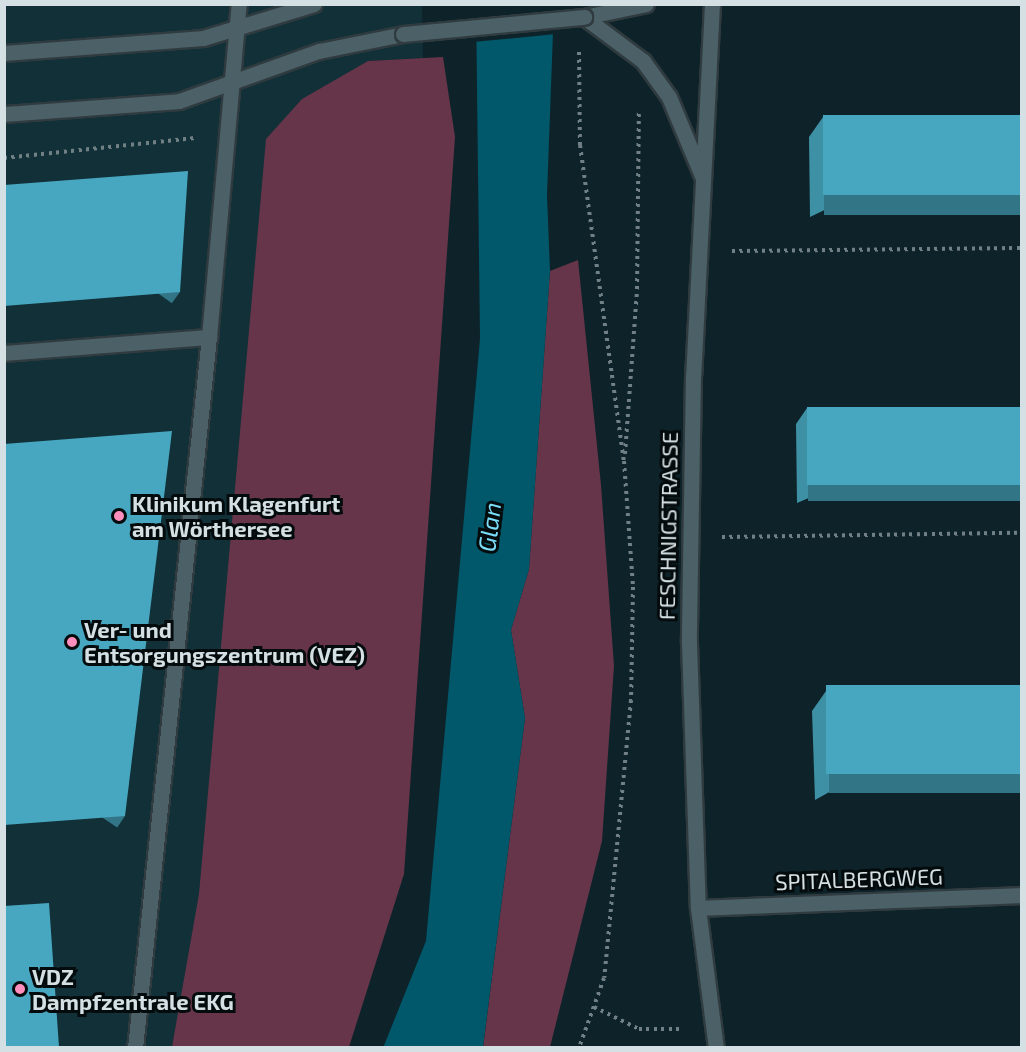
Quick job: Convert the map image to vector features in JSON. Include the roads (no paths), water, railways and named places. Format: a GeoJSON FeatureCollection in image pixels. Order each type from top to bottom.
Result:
{"type":"FeatureCollection","features":[{"type":"Feature","properties":{"kind":"street"},"geometry":{"type":"LineString","coordinates":[[135,1047],[209,337],[238,4]]}},
{"type":"Feature","properties":{"kind":"street"},"geometry":{"type":"LineString","coordinates":[[4,54],[203,38],[314,4]]}},
{"type":"Feature","properties":{"kind":"street"},"geometry":{"type":"LineString","coordinates":[[4,114],[179,101],[231,85],[319,51],[403,34],[584,17],[646,4]]}},
{"type":"Feature","properties":{"kind":"street","name":"FESCHNIGSTRASSE"},"geometry":{"type":"LineString","coordinates":[[712,4],[705,182],[693,375],[689,642],[699,908],[716,1047]]}},
{"type":"Feature","properties":{"kind":"street"},"geometry":{"type":"LineString","coordinates":[[584,17],[643,61],[669,98],[705,182]]}},
{"type":"Feature","properties":{"kind":"street"},"geometry":{"type":"LineString","coordinates":[[4,353],[209,337]]}},
{"type":"Feature","properties":{"kind":"street","name":"SPITALBERGWEG"},"geometry":{"type":"LineString","coordinates":[[699,908],[1022,896]]}},
{"type":"Feature","properties":{"kind":"water","name":"Glan"},"geometry":{"type":"Polygon","coordinates":[[[476,5],[554,5],[547,195],[550,271],[529,569],[511,630],[525,718],[483,1047],[383,1048],[426,941],[480,339],[476,5]]]}},
{"type":"Feature","properties":{"kind":"place","name":"Klinikum Klagenfurt am Wörthersee"},"geometry":{"type":"Point","coordinates":[119,516]}},
{"type":"Feature","properties":{"kind":"place","name":"Ver- und Entsorgungszentrum (VEZ)"},"geometry":{"type":"Point","coordinates":[72,642]}},
{"type":"Feature","properties":{"kind":"place","name":"VDZ Dampfzentrale EKG"},"geometry":{"type":"Point","coordinates":[20,989]}}]}
